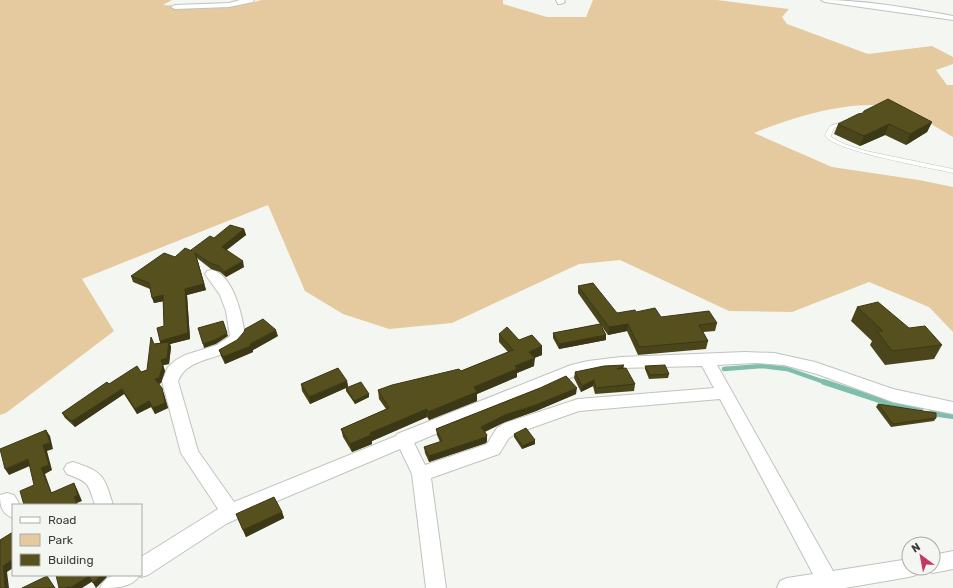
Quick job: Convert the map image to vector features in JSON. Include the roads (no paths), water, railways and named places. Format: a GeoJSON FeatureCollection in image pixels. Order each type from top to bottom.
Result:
{"type":"FeatureCollection","features":[{"type":"Feature","properties":{"kind":"street"},"geometry":{"type":"LineString","coordinates":[[175,7],[229,5],[250,0]]}},
{"type":"Feature","properties":{"kind":"street"},"geometry":{"type":"LineString","coordinates":[[825,0],[953,18]]}},
{"type":"Feature","properties":{"kind":"street"},"geometry":{"type":"LineString","coordinates":[[212,274],[219,281],[225,291],[233,309],[238,337],[231,344],[180,364],[171,373],[170,381],[190,454],[231,513]]}},
{"type":"Feature","properties":{"kind":"street"},"geometry":{"type":"LineString","coordinates":[[142,567],[219,518],[403,439],[571,371],[593,365],[626,362],[756,357],[785,360],[887,393],[953,408]]}},
{"type":"Feature","properties":{"kind":"street"},"geometry":{"type":"LineString","coordinates":[[707,360],[829,585]]}},
{"type":"Feature","properties":{"kind":"street"},"geometry":{"type":"LineString","coordinates":[[421,474],[492,449],[497,445],[498,439],[502,433],[511,428],[578,405],[726,393]]}},
{"type":"Feature","properties":{"kind":"street"},"geometry":{"type":"LineString","coordinates":[[403,439],[421,474],[436,588]]}},
{"type":"Feature","properties":{"kind":"street"},"geometry":{"type":"LineString","coordinates":[[73,470],[92,476],[96,480],[104,504]]}},
{"type":"Feature","properties":{"kind":"street"},"geometry":{"type":"LineString","coordinates":[[941,562],[953,560]]}},
{"type":"Feature","properties":{"kind":"street"},"geometry":{"type":"LineString","coordinates":[[787,588],[829,585],[901,570]]}},
{"type":"Feature","properties":{"kind":"lane"},"geometry":{"type":"LineString","coordinates":[[849,122],[832,127],[828,135],[829,138],[842,145],[865,152],[953,171]]}},
{"type":"Feature","properties":{"kind":"waterway"},"geometry":{"type":"LineString","coordinates":[[724,369],[762,366],[787,369],[826,383]]}},
{"type":"Feature","properties":{"kind":"waterway"},"geometry":{"type":"LineString","coordinates":[[826,383],[891,404],[920,410]]}},
{"type":"Feature","properties":{"kind":"waterway"},"geometry":{"type":"LineString","coordinates":[[931,413],[953,416]]}}]}
